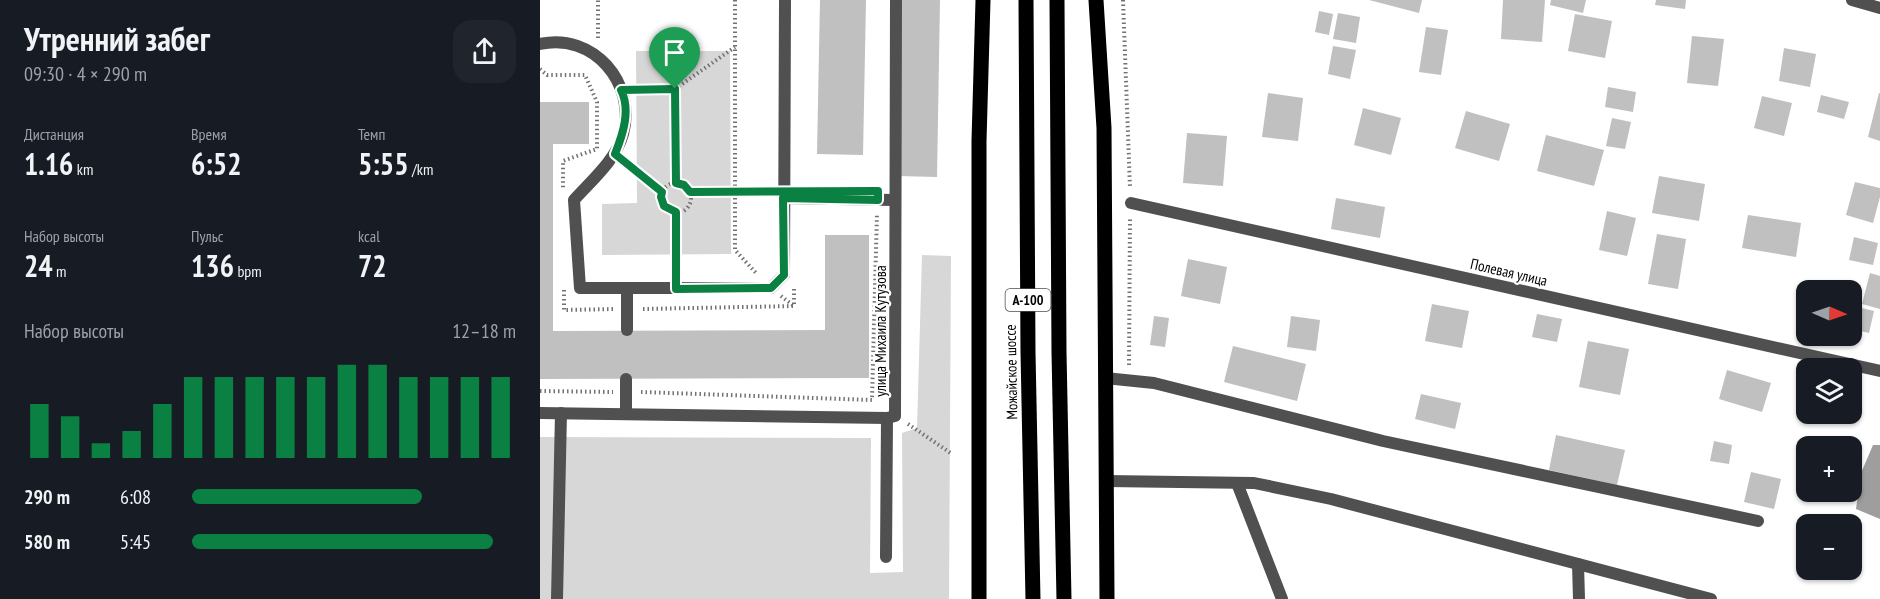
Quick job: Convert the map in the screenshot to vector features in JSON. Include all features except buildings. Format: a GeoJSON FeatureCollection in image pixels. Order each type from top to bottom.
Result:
{"type":"FeatureCollection","features":[{"type":"Feature","properties":{"kind":"main road"},"geometry":{"type":"LineString","coordinates":[[979,599],[979,141],[983,0]]}},
{"type":"Feature","properties":{"kind":"main road","name":"Можайское шоссе"},"geometry":{"type":"LineString","coordinates":[[1026,0],[1028,352],[1033,599]]}},
{"type":"Feature","properties":{"kind":"main road","name":"А-100"},"geometry":{"type":"LineString","coordinates":[[1057,0],[1059,340],[1064,599]]}},
{"type":"Feature","properties":{"kind":"main road"},"geometry":{"type":"LineString","coordinates":[[1096,0],[1104,128],[1107,599]]}},
{"type":"Feature","properties":{"kind":"street"},"geometry":{"type":"LineString","coordinates":[[540,44],[550,42],[571,45],[588,51],[613,72],[625,98],[623,134],[615,154],[574,200],[580,288],[771,288],[784,275],[785,0]]}},
{"type":"Feature","properties":{"kind":"street","name":"улица Михаила Кутузова"},"geometry":{"type":"LineString","coordinates":[[540,413],[891,417],[896,0]]}},
{"type":"Feature","properties":{"kind":"street"},"geometry":{"type":"LineString","coordinates":[[1852,0],[1880,8]]}},
{"type":"Feature","properties":{"kind":"street"},"geometry":{"type":"LineString","coordinates":[[783,195],[894,200]]}},
{"type":"Feature","properties":{"kind":"street","name":"Полевая улица"},"geometry":{"type":"LineString","coordinates":[[1131,202],[1880,371]]}},
{"type":"Feature","properties":{"kind":"street"},"geometry":{"type":"LineString","coordinates":[[627,289],[627,330]]}},
{"type":"Feature","properties":{"kind":"street"},"geometry":{"type":"LineString","coordinates":[[1105,378],[1154,383],[1383,441],[1758,521]]}},
{"type":"Feature","properties":{"kind":"street"},"geometry":{"type":"LineString","coordinates":[[626,385],[626,414]]}},
{"type":"Feature","properties":{"kind":"street"},"geometry":{"type":"LineString","coordinates":[[557,599],[561,413]]}},
{"type":"Feature","properties":{"kind":"street"},"geometry":{"type":"LineString","coordinates":[[886,557],[891,417]]}},
{"type":"Feature","properties":{"kind":"street"},"geometry":{"type":"LineString","coordinates":[[1106,481],[1254,483],[1331,499],[1711,599]]}},
{"type":"Feature","properties":{"kind":"street"},"geometry":{"type":"LineString","coordinates":[[1237,483],[1282,599]]}},
{"type":"Feature","properties":{"kind":"street"},"geometry":{"type":"LineString","coordinates":[[1578,564],[1579,599]]}},
{"type":"Feature","properties":{"kind":"path"},"geometry":{"type":"LineString","coordinates":[[597,57],[598,0]]}},
{"type":"Feature","properties":{"kind":"path"},"geometry":{"type":"LineString","coordinates":[[735,0],[735,250],[771,288],[794,306]]}},
{"type":"Feature","properties":{"kind":"path"},"geometry":{"type":"LineString","coordinates":[[621,90],[675,89],[735,47]]}},
{"type":"Feature","properties":{"kind":"path"},"geometry":{"type":"LineString","coordinates":[[540,69],[547,75],[585,75],[594,78]]}},
{"type":"Feature","properties":{"kind":"path"},"geometry":{"type":"LineString","coordinates":[[585,75],[597,102],[597,149]]}},
{"type":"Feature","properties":{"kind":"path"},"geometry":{"type":"LineString","coordinates":[[675,89],[676,183]]}},
{"type":"Feature","properties":{"kind":"path"},"geometry":{"type":"LineString","coordinates":[[563,195],[563,161],[597,149],[615,154],[662,192]]}},
{"type":"Feature","properties":{"kind":"path"},"geometry":{"type":"LineString","coordinates":[[676,183],[684,185],[691,197],[688,206],[676,212],[664,206],[661,197],[667,186],[676,183]]}},
{"type":"Feature","properties":{"kind":"path"},"geometry":{"type":"LineString","coordinates":[[690,192],[783,195]]}},
{"type":"Feature","properties":{"kind":"path"},"geometry":{"type":"LineString","coordinates":[[540,390],[626,385],[872,400],[878,200]]}},
{"type":"Feature","properties":{"kind":"path"},"geometry":{"type":"LineString","coordinates":[[676,212],[676,289]]}},
{"type":"Feature","properties":{"kind":"path"},"geometry":{"type":"LineString","coordinates":[[794,285],[794,306]]}},
{"type":"Feature","properties":{"kind":"path"},"geometry":{"type":"LineString","coordinates":[[564,287],[564,310],[794,306]]}},
{"type":"Feature","properties":{"kind":"path"},"geometry":{"type":"LineString","coordinates":[[891,417],[952,454]]}},
{"type":"Feature","properties":{"kind":"shaded area"},"geometry":{"type":"Polygon","coordinates":[[[636,51],[730,51],[731,254],[602,255],[602,204],[637,203],[636,51]]]}},
{"type":"Feature","properties":{"kind":"shaded area"},"geometry":{"type":"Polygon","coordinates":[[[922,255],[951,256],[949,599],[540,599],[540,437],[871,438],[870,573],[903,572],[902,433],[917,428],[922,255]]]}},
{"type":"Feature","properties":{"kind":"shaded area"},"geometry":{"type":"Polygon","coordinates":[[[1873,445],[1880,445],[1880,519],[1856,509],[1857,502],[1862,502],[1862,471],[1873,445]]]}},
{"type":"Feature","properties":{"kind":"route"},"geometry":{"type":"LineString","coordinates":[[675,89],[676,183],[684,185],[690,192],[878,191],[878,200],[783,198],[784,275],[771,288],[676,289],[676,212],[664,206],[662,192],[615,154],[623,134],[625,119],[625,98],[621,90],[675,89]]}}]}
